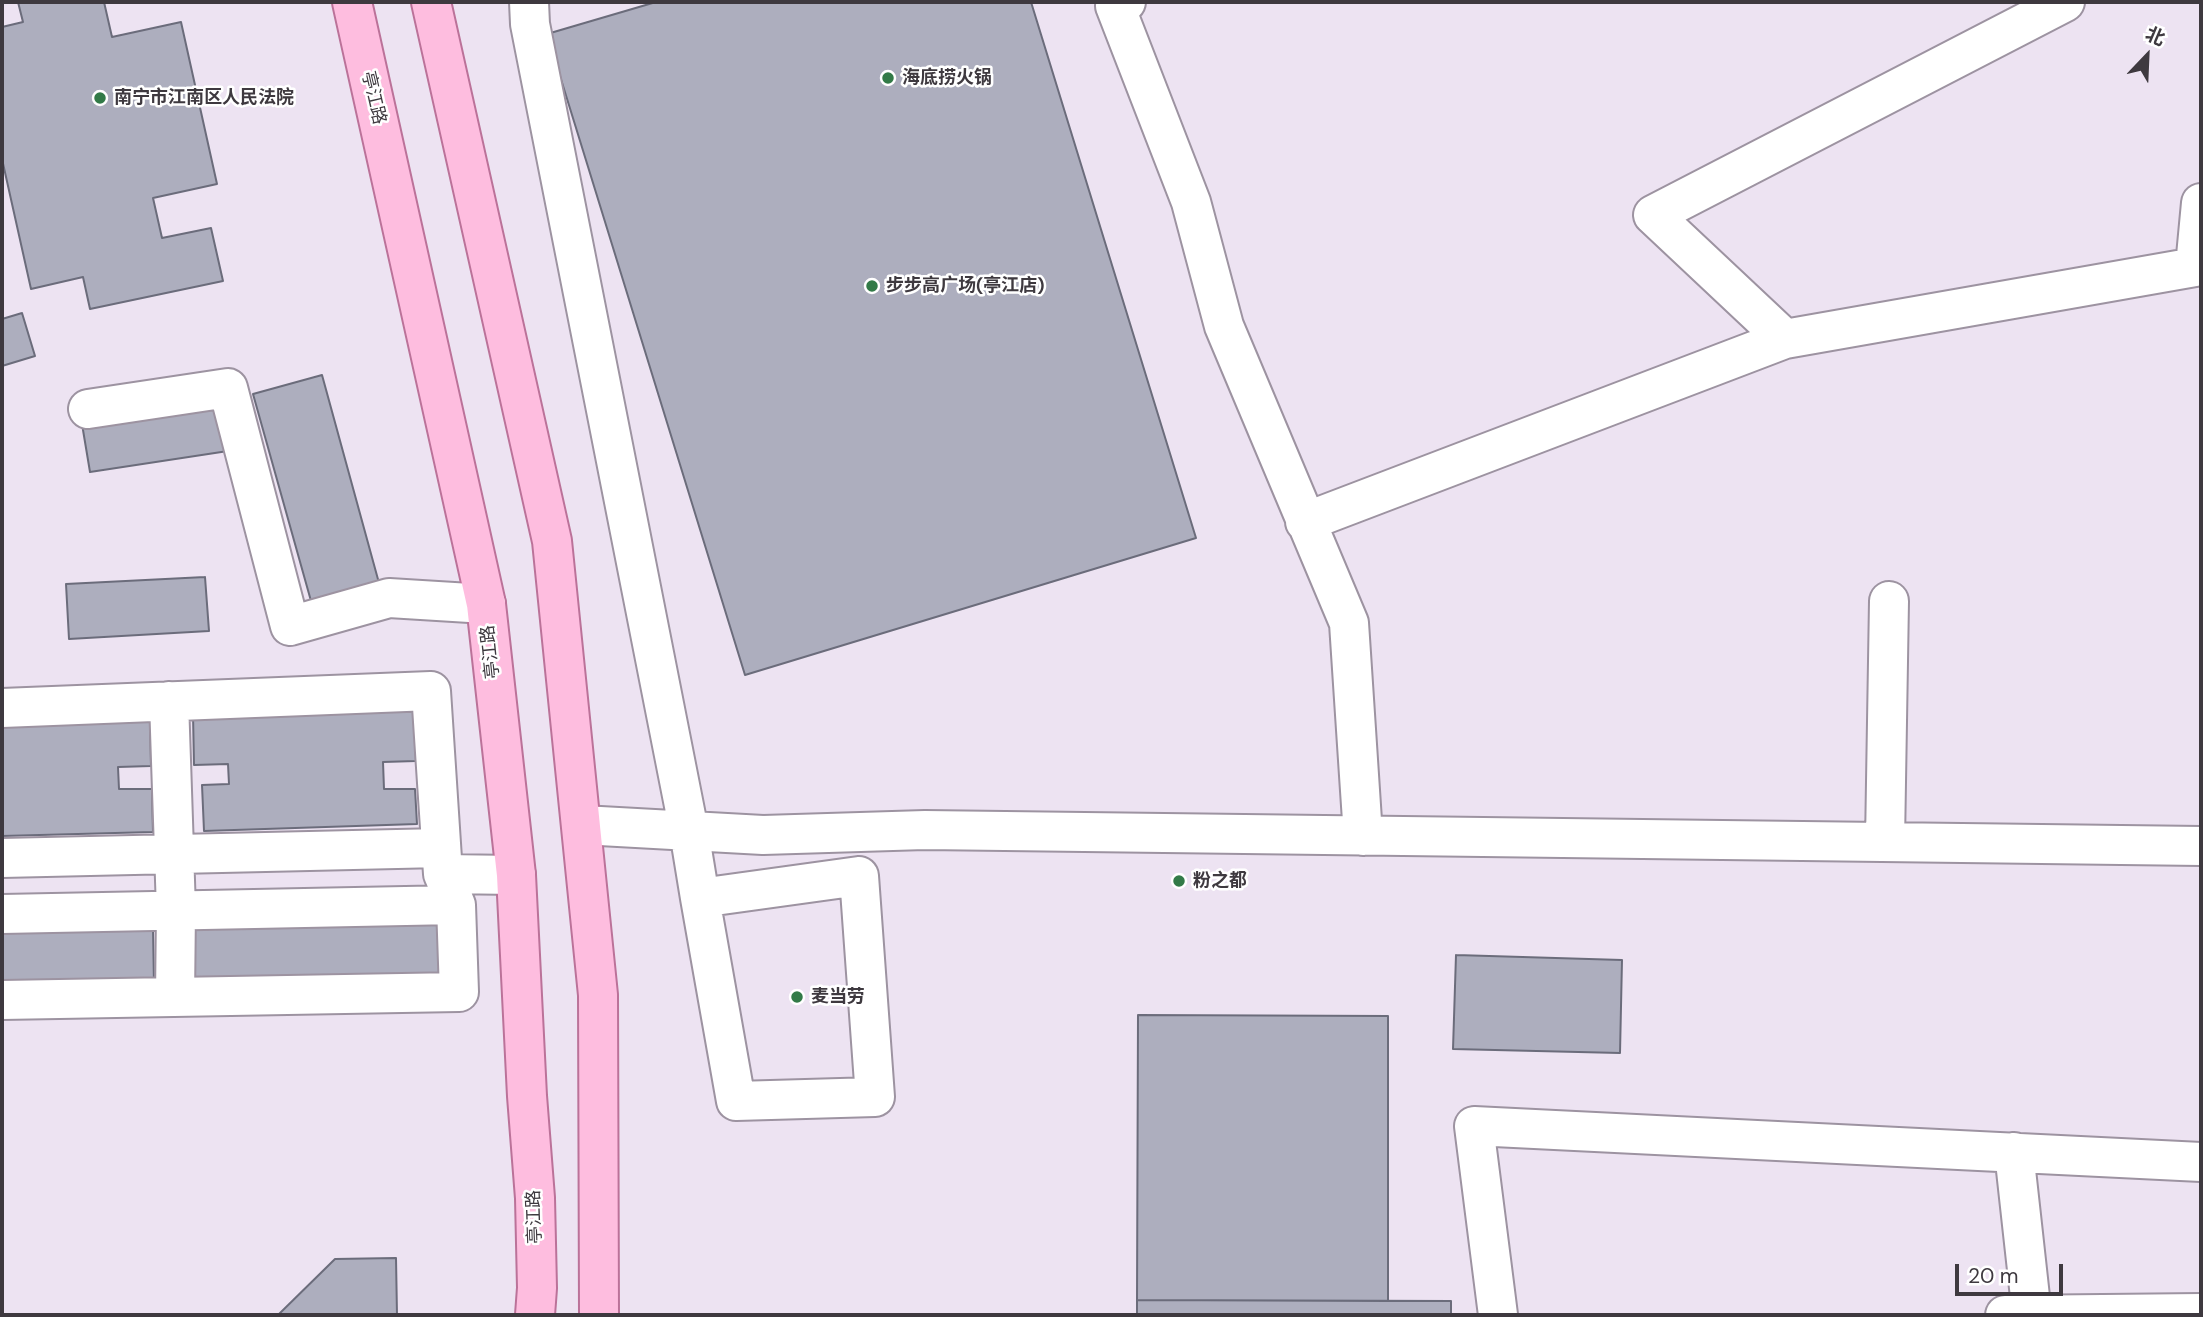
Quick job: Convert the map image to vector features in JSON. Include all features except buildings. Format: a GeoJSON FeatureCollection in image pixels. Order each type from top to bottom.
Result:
{"type":"FeatureCollection","features":[{"type":"Feature","properties":{"kind":"main road","name":"亭江路"},"geometry":{"type":"LineString","coordinates":[[352,2],[486,604],[516,875],[535,1198],[535,1315]]}},
{"type":"Feature","properties":{"kind":"main road"},"geometry":{"type":"LineString","coordinates":[[431,2],[552,541],[598,995],[599,1315]]}},
{"type":"Feature","properties":{"kind":"street"},"geometry":{"type":"LineString","coordinates":[[529,2],[533,37],[689,831],[700,898],[736,1101],[875,1097],[859,876],[700,898]]}},
{"type":"Feature","properties":{"kind":"street"},"geometry":{"type":"LineString","coordinates":[[1126,2],[1115,6],[1191,202],[1224,326],[1349,623],[1363,836]]}},
{"type":"Feature","properties":{"kind":"street"},"geometry":{"type":"LineString","coordinates":[[1785,339],[1653,215],[2064,2]]}},
{"type":"Feature","properties":{"kind":"street"},"geometry":{"type":"LineString","coordinates":[[1305,522],[1785,339],[2198,267],[2201,203]]}},
{"type":"Feature","properties":{"kind":"street"},"geometry":{"type":"LineString","coordinates":[[88,409],[229,388],[290,626],[389,598],[486,604]]}},
{"type":"Feature","properties":{"kind":"street"},"geometry":{"type":"LineString","coordinates":[[1885,842],[1889,601]]}},
{"type":"Feature","properties":{"kind":"street"},"geometry":{"type":"LineString","coordinates":[[2,708],[430,691],[459,992],[2,1000]]}},
{"type":"Feature","properties":{"kind":"street"},"geometry":{"type":"LineString","coordinates":[[169,701],[175,854],[175,997]]}},
{"type":"Feature","properties":{"kind":"street"},"geometry":{"type":"LineString","coordinates":[[582,825],[763,835],[925,830],[2201,846]]}},
{"type":"Feature","properties":{"kind":"street"},"geometry":{"type":"LineString","coordinates":[[2,858],[175,854],[447,875],[516,875]]}},
{"type":"Feature","properties":{"kind":"street"},"geometry":{"type":"LineString","coordinates":[[2,914],[176,910],[447,875]]}},
{"type":"Feature","properties":{"kind":"street"},"geometry":{"type":"LineString","coordinates":[[1498,1315],[1474,1126],[2201,1162]]}},
{"type":"Feature","properties":{"kind":"street"},"geometry":{"type":"LineString","coordinates":[[2014,1152],[2032,1315]]}},
{"type":"Feature","properties":{"kind":"street"},"geometry":{"type":"LineString","coordinates":[[2005,1315],[2201,1313]]}},
{"type":"Feature","properties":{"kind":"place","name":"海底捞火锅"},"geometry":{"type":"Point","coordinates":[888,78]}},
{"type":"Feature","properties":{"kind":"place","name":"南宁市江南区人民法院"},"geometry":{"type":"Point","coordinates":[100,98]}},
{"type":"Feature","properties":{"kind":"place","name":"步步高广场(亭江店)"},"geometry":{"type":"Point","coordinates":[872,286]}},
{"type":"Feature","properties":{"kind":"place","name":"粉之都"},"geometry":{"type":"Point","coordinates":[1179,881]}},
{"type":"Feature","properties":{"kind":"place","name":"麦当劳"},"geometry":{"type":"Point","coordinates":[797,997]}}]}
